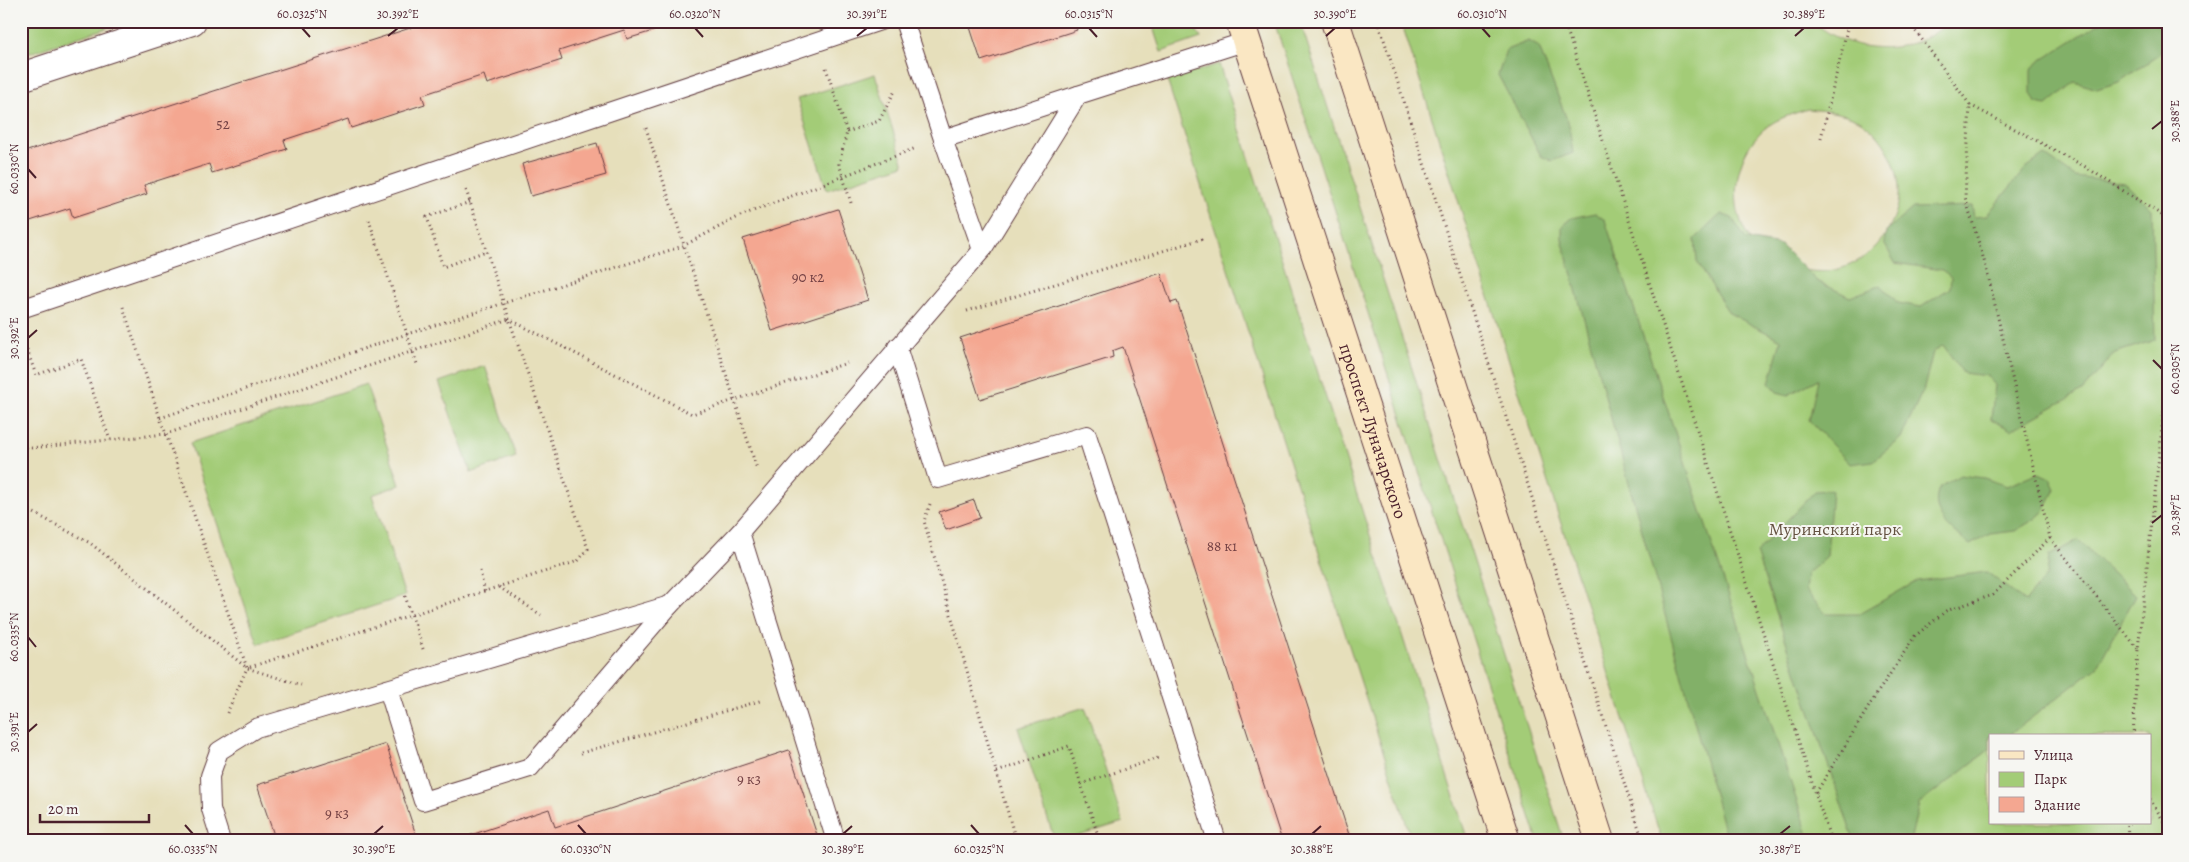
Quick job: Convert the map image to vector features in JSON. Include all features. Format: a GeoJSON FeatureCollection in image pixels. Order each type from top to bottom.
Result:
{"type":"FeatureCollection","features":[{"type":"Feature","properties":{"kind":"main road"},"geometry":{"type":"LineString","coordinates":[[1336,21],[1600,841]]}},
{"type":"Feature","properties":{"kind":"main road","name":"проспект Луначарского"},"geometry":{"type":"LineString","coordinates":[[1244,31],[1506,841]]}},
{"type":"Feature","properties":{"kind":"street"},"geometry":{"type":"LineString","coordinates":[[21,77],[192,21]]}},
{"type":"Feature","properties":{"kind":"lane"},"geometry":{"type":"LineString","coordinates":[[21,308],[361,196],[880,21]]}},
{"type":"Feature","properties":{"kind":"lane"},"geometry":{"type":"LineString","coordinates":[[904,21],[982,250]]}},
{"type":"Feature","properties":{"kind":"lane"},"geometry":{"type":"LineString","coordinates":[[943,139],[1078,95],[1244,31]]}},
{"type":"Feature","properties":{"kind":"lane"},"geometry":{"type":"LineString","coordinates":[[388,688],[423,801],[530,768],[670,605],[740,532],[982,250],[1078,95]]}},
{"type":"Feature","properties":{"kind":"lane"},"geometry":{"type":"LineString","coordinates":[[897,347],[938,479],[1087,435],[1218,841]]}},
{"type":"Feature","properties":{"kind":"lane"},"geometry":{"type":"LineString","coordinates":[[740,532],[836,841]]}},
{"type":"Feature","properties":{"kind":"lane"},"geometry":{"type":"LineString","coordinates":[[221,841],[211,810],[210,776],[219,751],[256,728],[670,605]]}},
{"type":"Feature","properties":{"kind":"path"},"geometry":{"type":"LineString","coordinates":[[1378,21],[1643,841]]}},
{"type":"Feature","properties":{"kind":"path"},"geometry":{"type":"LineString","coordinates":[[1564,21],[1832,841]]}},
{"type":"Feature","properties":{"kind":"path"},"geometry":{"type":"LineString","coordinates":[[1821,138],[1849,21]]}},
{"type":"Feature","properties":{"kind":"path"},"geometry":{"type":"LineString","coordinates":[[1905,21],[1918,34],[1970,105],[2084,166],[2168,219]]}},
{"type":"Feature","properties":{"kind":"path"},"geometry":{"type":"LineString","coordinates":[[817,42],[847,132],[839,164],[852,206]]}},
{"type":"Feature","properties":{"kind":"path"},"geometry":{"type":"LineString","coordinates":[[847,132],[879,121],[915,56]]}},
{"type":"Feature","properties":{"kind":"path"},"geometry":{"type":"LineString","coordinates":[[637,103],[767,501]]}},
{"type":"Feature","properties":{"kind":"path"},"geometry":{"type":"LineString","coordinates":[[1970,105],[1965,198],[1986,267],[2050,538],[2138,649]]}},
{"type":"Feature","properties":{"kind":"path"},"geometry":{"type":"LineString","coordinates":[[160,418],[407,334],[684,246],[740,216],[842,175],[943,139]]}},
{"type":"Feature","properties":{"kind":"path"},"geometry":{"type":"LineString","coordinates":[[247,668],[578,561],[588,548],[508,319],[458,163]]}},
{"type":"Feature","properties":{"kind":"path"},"geometry":{"type":"LineString","coordinates":[[361,196],[418,367]]}},
{"type":"Feature","properties":{"kind":"path"},"geometry":{"type":"LineString","coordinates":[[470,202],[427,217],[443,267],[486,252]]}},
{"type":"Feature","properties":{"kind":"path"},"geometry":{"type":"LineString","coordinates":[[961,313],[1205,238]]}},
{"type":"Feature","properties":{"kind":"path"},"geometry":{"type":"LineString","coordinates":[[114,278],[160,418],[247,668]]}},
{"type":"Feature","properties":{"kind":"path"},"geometry":{"type":"LineString","coordinates":[[21,449],[166,434],[508,319],[692,414],[897,347]]}},
{"type":"Feature","properties":{"kind":"path"},"geometry":{"type":"LineString","coordinates":[[21,333],[36,375],[82,359],[110,440]]}},
{"type":"Feature","properties":{"kind":"path"},"geometry":{"type":"LineString","coordinates":[[2133,734],[2138,649],[2168,373]]}},
{"type":"Feature","properties":{"kind":"path"},"geometry":{"type":"LineString","coordinates":[[938,479],[924,521],[1016,841]]}},
{"type":"Feature","properties":{"kind":"path"},"geometry":{"type":"LineString","coordinates":[[21,506],[90,543],[247,668],[346,700]]}},
{"type":"Feature","properties":{"kind":"path"},"geometry":{"type":"LineString","coordinates":[[1816,793],[1876,695],[1915,636],[1946,611],[1993,595],[2050,538]]}},
{"type":"Feature","properties":{"kind":"path"},"geometry":{"type":"LineString","coordinates":[[480,571],[485,592]]}},
{"type":"Feature","properties":{"kind":"path"},"geometry":{"type":"LineString","coordinates":[[499,587],[571,634]]}},
{"type":"Feature","properties":{"kind":"path"},"geometry":{"type":"LineString","coordinates":[[405,596],[432,676]]}},
{"type":"Feature","properties":{"kind":"path"},"geometry":{"type":"LineString","coordinates":[[530,768],[789,691]]}},
{"type":"Feature","properties":{"kind":"path"},"geometry":{"type":"LineString","coordinates":[[997,772],[1069,746],[1100,841]]}},
{"type":"Feature","properties":{"kind":"path"},"geometry":{"type":"LineString","coordinates":[[1081,784],[1188,748]]}},
{"type":"Feature","properties":{"kind":"path"},"geometry":{"type":"LineString","coordinates":[[21,800],[34,841]]}},
{"type":"Feature","properties":{"kind":"path"},"geometry":{"type":"LineString","coordinates":[[2152,802],[2168,828]]}},
{"type":"Feature","properties":{"kind":"path"},"geometry":{"type":"LineString","coordinates":[[2127,841],[2128,824]]}},
{"type":"Feature","properties":{"kind":"green space"},"geometry":{"type":"Polygon","coordinates":[[[21,21],[128,21],[21,56],[21,21]]]}},
{"type":"Feature","properties":{"kind":"green space"},"geometry":{"type":"Polygon","coordinates":[[[1151,21],[1191,21],[1201,38],[1161,52],[1151,21]]]}},
{"type":"Feature","properties":{"kind":"green space"},"geometry":{"type":"Polygon","coordinates":[[[1274,21],[1300,21],[1564,841],[1538,841],[1274,21]]]}},
{"type":"Feature","properties":{"kind":"green space","name":"Муринский парк"},"geometry":{"type":"Polygon","coordinates":[[[1401,21],[1813,21],[1844,41],[1862,46],[1881,48],[1900,46],[1918,41],[1934,33],[1949,21],[2168,21],[2168,841],[1662,841],[1401,21]],[[1808,109],[1769,125],[1749,147],[1742,162],[1738,178],[1736,194],[1738,210],[1743,226],[1751,239],[1762,251],[1781,263],[1801,270],[1821,271],[1840,269],[1858,261],[1873,249],[1886,233],[1896,212],[1899,200],[1897,173],[1879,137],[1859,120],[1834,112],[1808,109]]]}},
{"type":"Feature","properties":{"kind":"green space"},"geometry":{"type":"Polygon","coordinates":[[[2103,21],[2168,21],[2168,34],[2160,54],[2119,82],[2097,89],[2075,82],[2047,105],[2036,103],[2031,93],[2031,69],[2040,61],[2103,21]]]}},
{"type":"Feature","properties":{"kind":"green space"},"geometry":{"type":"Polygon","coordinates":[[[1529,41],[1539,47],[1569,125],[1573,153],[1552,161],[1541,156],[1498,75],[1506,50],[1529,41]]]}},
{"type":"Feature","properties":{"kind":"green space"},"geometry":{"type":"Polygon","coordinates":[[[1219,64],[1468,841],[1412,841],[1167,80],[1219,64]]]}},
{"type":"Feature","properties":{"kind":"green space"},"geometry":{"type":"Polygon","coordinates":[[[875,74],[904,165],[827,190],[797,99],[875,74]]]}},
{"type":"Feature","properties":{"kind":"green space"},"geometry":{"type":"Polygon","coordinates":[[[2044,155],[2075,177],[2125,183],[2152,209],[2155,340],[2115,353],[2082,391],[2011,430],[1991,419],[1995,385],[1987,376],[1963,373],[1943,345],[1933,352],[1924,388],[1901,438],[1873,461],[1850,464],[1809,420],[1818,379],[1788,395],[1777,392],[1769,383],[1781,340],[1729,313],[1697,262],[1695,239],[1721,214],[1732,218],[1746,239],[1781,245],[1817,281],[1850,297],[1881,285],[1898,303],[1921,307],[1950,288],[1951,277],[1942,270],[1895,263],[1884,243],[1886,231],[1913,208],[1972,206],[1974,217],[1986,216],[2026,168],[2044,155]]]}},
{"type":"Feature","properties":{"kind":"green space"},"geometry":{"type":"Polygon","coordinates":[[[1595,213],[1605,220],[1810,841],[1727,841],[1562,239],[1562,226],[1571,218],[1595,213]]]}},
{"type":"Feature","properties":{"kind":"green space"},"geometry":{"type":"Polygon","coordinates":[[[485,366],[516,457],[471,473],[439,382],[485,366]]]}},
{"type":"Feature","properties":{"kind":"green space"},"geometry":{"type":"Polygon","coordinates":[[[366,384],[400,485],[372,495],[405,596],[258,644],[190,443],[366,384]]]}},
{"type":"Feature","properties":{"kind":"green space"},"geometry":{"type":"Polygon","coordinates":[[[2039,473],[2050,478],[2055,489],[2044,511],[2015,531],[1990,534],[1970,545],[1949,527],[1939,514],[1937,498],[1939,488],[1960,475],[1984,478],[2007,486],[2039,473]]]}},
{"type":"Feature","properties":{"kind":"green space"},"geometry":{"type":"Polygon","coordinates":[[[1832,490],[1827,556],[1807,574],[1805,590],[1826,614],[1859,614],[1917,581],[1987,572],[2025,602],[2047,575],[2049,556],[2078,540],[2136,595],[2097,667],[2011,734],[1989,734],[1989,750],[1919,804],[1910,841],[1854,841],[1756,553],[1815,491],[1832,490]]]}},
{"type":"Feature","properties":{"kind":"green space"},"geometry":{"type":"Polygon","coordinates":[[[1085,707],[1123,822],[1063,841],[1055,841],[1018,728],[1085,707]]]}},
{"type":"Feature","properties":{"kind":"building"},"geometry":{"type":"Polygon","coordinates":[[[432,21],[682,22],[627,39],[624,30],[559,51],[562,60],[487,84],[484,75],[422,95],[425,104],[351,128],[348,119],[284,140],[287,149],[212,173],[209,164],[144,185],[147,194],[73,218],[70,208],[21,224],[21,153],[432,21]]]}},
{"type":"Feature","properties":{"kind":"building"},"geometry":{"type":"Polygon","coordinates":[[[968,21],[1074,21],[1077,30],[981,61],[968,21]]]}},
{"type":"Feature","properties":{"kind":"building"},"geometry":{"type":"Polygon","coordinates":[[[597,143],[606,175],[531,196],[522,164],[597,143]]]}},
{"type":"Feature","properties":{"kind":"building"},"geometry":{"type":"Polygon","coordinates":[[[838,209],[868,300],[772,331],[743,239],[838,209]]]}},
{"type":"Feature","properties":{"kind":"building"},"geometry":{"type":"Polygon","coordinates":[[[1161,273],[1171,303],[1177,301],[1351,841],[1282,841],[1123,347],[1112,351],[1113,357],[980,399],[960,338],[1161,273]]]}},
{"type":"Feature","properties":{"kind":"building"},"geometry":{"type":"Polygon","coordinates":[[[974,500],[980,518],[946,530],[939,512],[974,500]]]}},
{"type":"Feature","properties":{"kind":"building"},"geometry":{"type":"Polygon","coordinates":[[[386,744],[418,841],[276,841],[257,785],[386,744]]]}},
{"type":"Feature","properties":{"kind":"building"},"geometry":{"type":"Polygon","coordinates":[[[789,750],[819,841],[453,841],[549,809],[555,827],[789,750]]]}}]}
